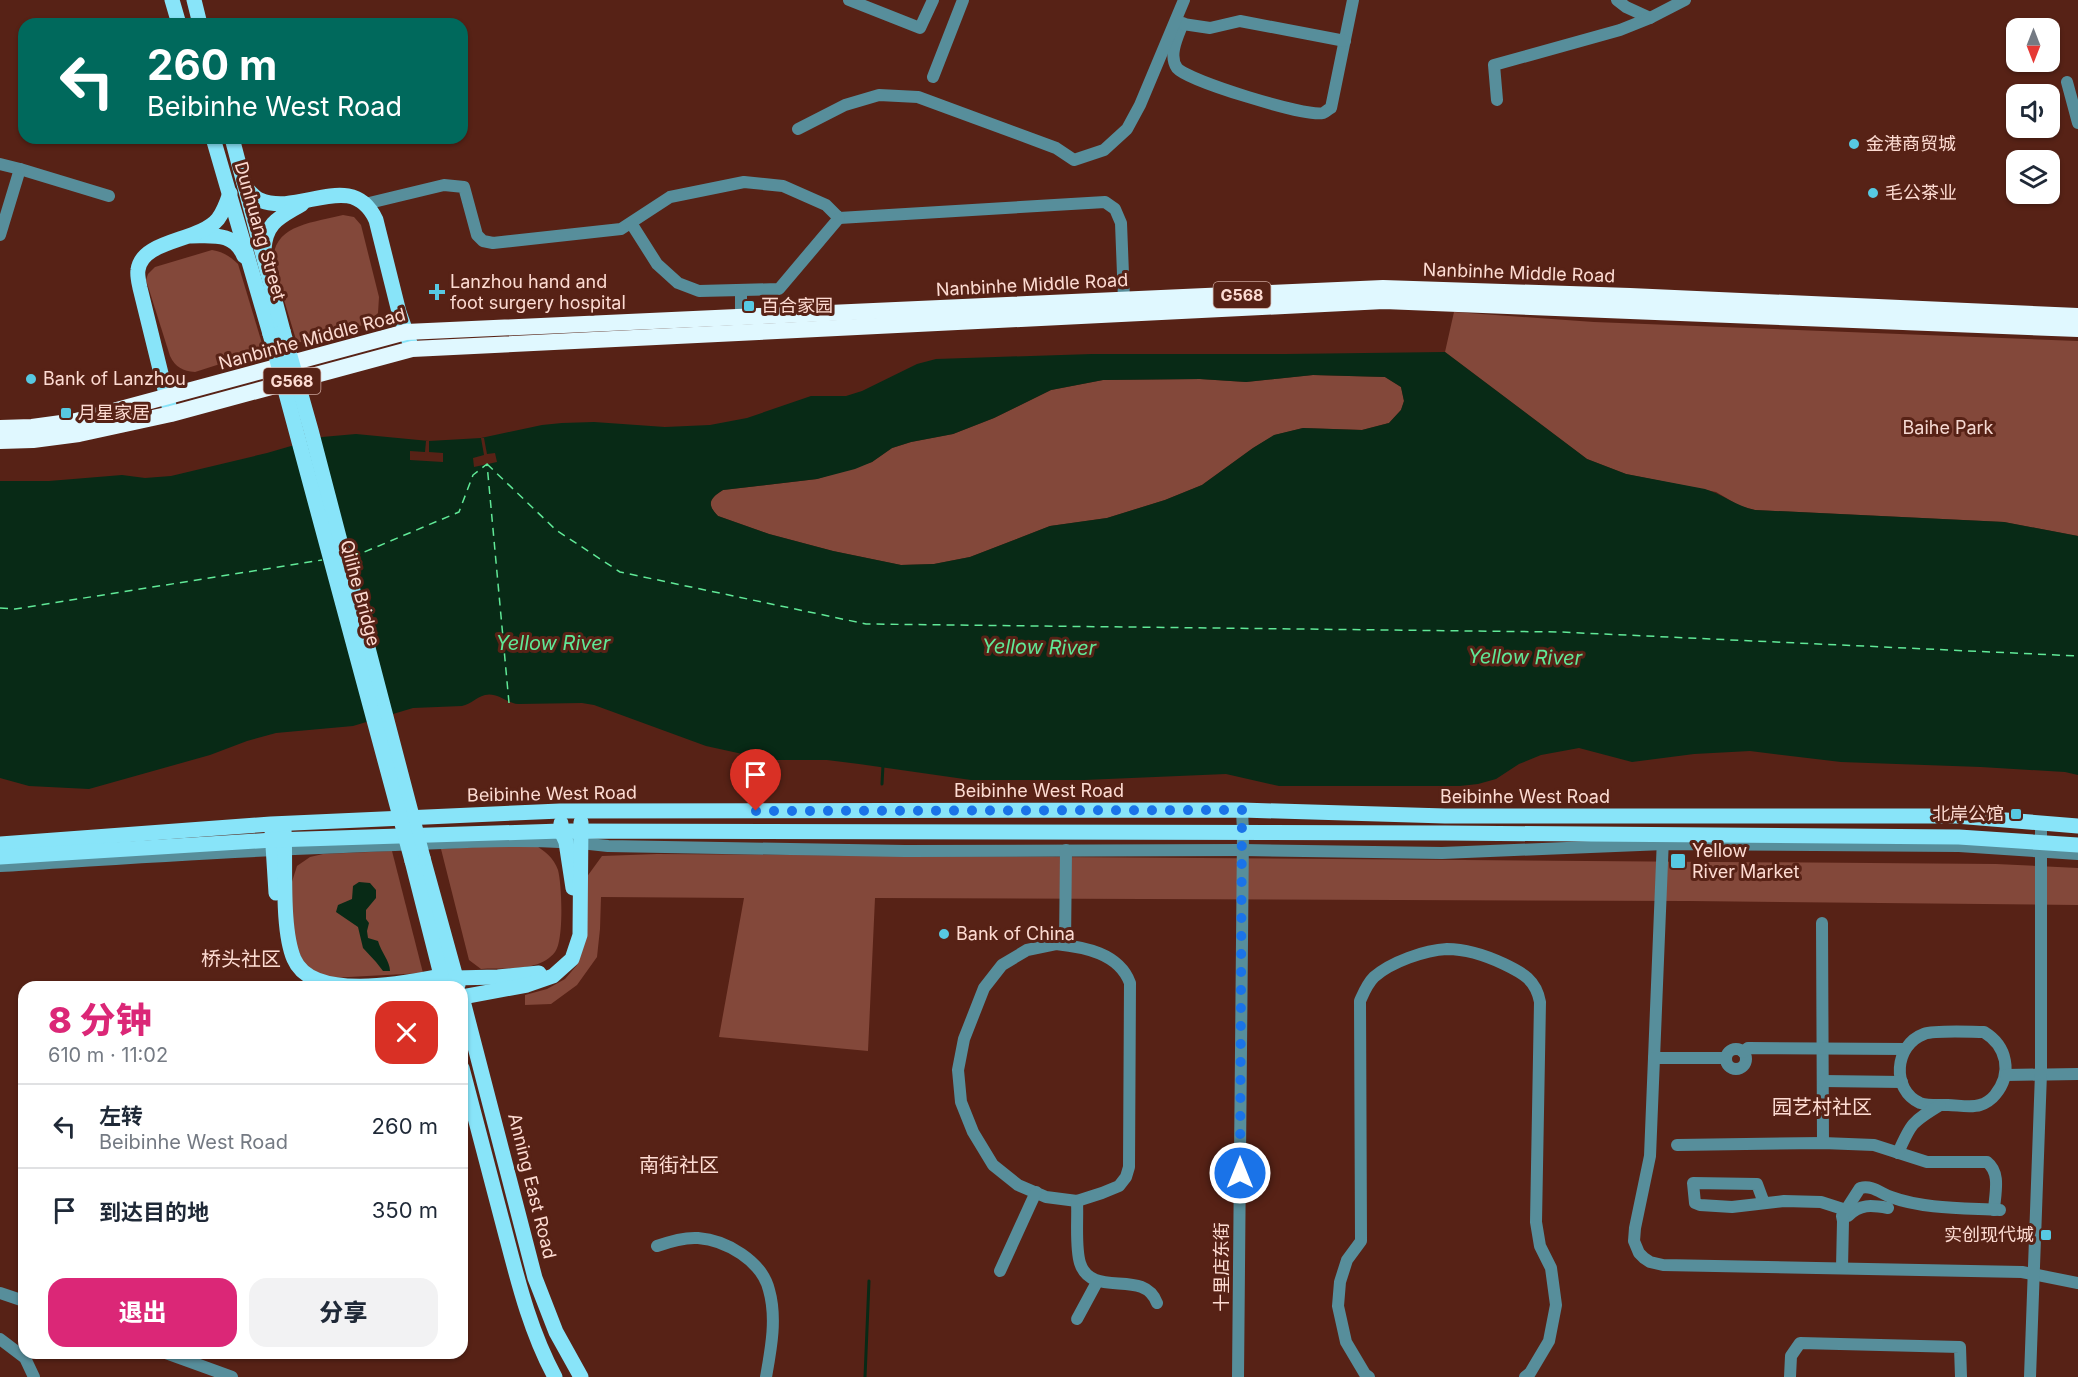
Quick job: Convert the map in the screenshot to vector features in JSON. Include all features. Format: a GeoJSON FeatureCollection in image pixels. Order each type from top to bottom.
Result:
{"type":"FeatureCollection","features":[{"type":"Feature","properties":{"kind":"highway","name":"Nanbinhe Middle Road"},"geometry":{"type":"LineString","coordinates":[[0,428],[76,422],[406,332],[1383,288],[1630,296],[2078,316]]}},
{"type":"Feature","properties":{"kind":"highway","name":"Nanbinhe Middle Road"},"geometry":{"type":"LineString","coordinates":[[0,441],[33,440],[79,434],[171,414],[412,349],[1383,301],[2078,329]]}},
{"type":"Feature","properties":{"kind":"main road"},"geometry":{"type":"LineString","coordinates":[[172,0],[177,18]]}},
{"type":"Feature","properties":{"kind":"main road"},"geometry":{"type":"LineString","coordinates":[[194,0],[198,18]]}},
{"type":"Feature","properties":{"kind":"main road","name":"Dunhuang Street"},"geometry":{"type":"LineString","coordinates":[[215,144],[249,268],[276,332]]}},
{"type":"Feature","properties":{"kind":"main road","name":"Dunhuang Street"},"geometry":{"type":"LineString","coordinates":[[234,144],[264,257],[276,332]]}},
{"type":"Feature","properties":{"kind":"main road"},"geometry":{"type":"LineString","coordinates":[[246,188],[258,200],[277,204],[347,195],[365,204],[376,220],[412,349]]}},
{"type":"Feature","properties":{"kind":"main road"},"geometry":{"type":"LineString","coordinates":[[171,414],[137,270],[143,257],[151,249],[191,236],[217,220],[230,194]]}},
{"type":"Feature","properties":{"kind":"main road"},"geometry":{"type":"LineString","coordinates":[[264,257],[265,238],[270,226],[304,202]]}},
{"type":"Feature","properties":{"kind":"main road"},"geometry":{"type":"LineString","coordinates":[[191,236],[222,236],[240,246],[249,268]]}},
{"type":"Feature","properties":{"kind":"main road","name":"Qilihe Bridge"},"geometry":{"type":"LineString","coordinates":[[276,332],[450,981]]}},
{"type":"Feature","properties":{"kind":"main road","name":"Beibinhe West Road"},"geometry":{"type":"LineString","coordinates":[[0,844],[278,824],[560,811],[1242,810],[1445,816],[1956,816],[2078,827]]}},
{"type":"Feature","properties":{"kind":"main road"},"geometry":{"type":"LineString","coordinates":[[468,996],[527,985],[553,976],[572,959],[580,934],[572,837],[560,811]]}},
{"type":"Feature","properties":{"kind":"main road"},"geometry":{"type":"LineString","coordinates":[[462,981],[536,975],[561,961],[574,937],[572,837],[581,811]]}},
{"type":"Feature","properties":{"kind":"main road"},"geometry":{"type":"LineString","coordinates":[[278,824],[288,929],[294,960],[311,977],[325,981]]}},
{"type":"Feature","properties":{"kind":"main road"},"geometry":{"type":"LineString","coordinates":[[2041,848],[2048,837],[2078,827]]}},
{"type":"Feature","properties":{"kind":"main road","name":"Beibinhe West Road"},"geometry":{"type":"LineString","coordinates":[[0,857],[279,845],[572,837],[1243,832],[1664,839],[1959,837],[2041,848],[2078,845]]}},
{"type":"Feature","properties":{"kind":"main road"},"geometry":{"type":"LineString","coordinates":[[279,845],[278,923],[282,953],[290,970],[301,981]]}},
{"type":"Feature","properties":{"kind":"main road","name":"Anning East Road"},"geometry":{"type":"LineString","coordinates":[[468,1020],[535,1278],[556,1332],[581,1377]]}},
{"type":"Feature","properties":{"kind":"main road"},"geometry":{"type":"LineString","coordinates":[[468,1091],[518,1282],[542,1354],[555,1377]]}},
{"type":"Feature","properties":{"kind":"street"},"geometry":{"type":"LineString","coordinates":[[849,0],[920,28],[933,0]]}},
{"type":"Feature","properties":{"kind":"street"},"geometry":{"type":"LineString","coordinates":[[933,77],[963,0]]}},
{"type":"Feature","properties":{"kind":"street"},"geometry":{"type":"LineString","coordinates":[[798,129],[845,105],[879,95],[918,97],[1056,148],[1074,160],[1104,150],[1127,129],[1132,121],[1184,0]]}},
{"type":"Feature","properties":{"kind":"street"},"geometry":{"type":"LineString","coordinates":[[1192,0],[1173,56],[1177,67],[1185,73],[1230,92],[1300,111],[1323,113],[1331,108],[1353,0]]}},
{"type":"Feature","properties":{"kind":"street"},"geometry":{"type":"LineString","coordinates":[[1617,0],[1626,7],[1650,18]]}},
{"type":"Feature","properties":{"kind":"street"},"geometry":{"type":"LineString","coordinates":[[1497,100],[1494,65],[1620,30],[1685,0]]}},
{"type":"Feature","properties":{"kind":"street"},"geometry":{"type":"LineString","coordinates":[[1183,24],[1210,28],[1240,21],[1345,41]]}},
{"type":"Feature","properties":{"kind":"street"},"geometry":{"type":"LineString","coordinates":[[2067,82],[2076,105],[2078,123]]}},
{"type":"Feature","properties":{"kind":"street"},"geometry":{"type":"LineString","coordinates":[[0,164],[109,196]]}},
{"type":"Feature","properties":{"kind":"street"},"geometry":{"type":"LineString","coordinates":[[0,235],[20,169]]}},
{"type":"Feature","properties":{"kind":"street"},"geometry":{"type":"LineString","coordinates":[[365,204],[444,185],[464,187],[477,235],[483,241],[493,243],[621,229],[670,197],[744,182],[783,186],[826,205],[839,218]]}},
{"type":"Feature","properties":{"kind":"street"},"geometry":{"type":"LineString","coordinates":[[631,223],[657,264],[678,283],[699,291],[741,291],[779,289],[839,218],[1105,202],[1115,209],[1121,223],[1124,300]]}},
{"type":"Feature","properties":{"kind":"street"},"geometry":{"type":"LineString","coordinates":[[741,291],[741,318]]}},
{"type":"Feature","properties":{"kind":"street","name":"十里店东街"},"geometry":{"type":"LineString","coordinates":[[1238,1377],[1242,810]]}},
{"type":"Feature","properties":{"kind":"street"},"geometry":{"type":"LineString","coordinates":[[2030,1377],[2041,1073],[2041,823]]}},
{"type":"Feature","properties":{"kind":"street"},"geometry":{"type":"LineString","coordinates":[[572,837],[608,846],[905,851],[1243,850],[1442,853],[1664,839],[1650,1156],[1634,1241],[1639,1253],[1650,1262],[1663,1265],[2022,1272],[2078,1283]]}},
{"type":"Feature","properties":{"kind":"street"},"geometry":{"type":"LineString","coordinates":[[0,866],[279,845]]}},
{"type":"Feature","properties":{"kind":"street"},"geometry":{"type":"LineString","coordinates":[[2041,848],[2078,854]]}},
{"type":"Feature","properties":{"kind":"street"},"geometry":{"type":"LineString","coordinates":[[1065,945],[1066,850]]}},
{"type":"Feature","properties":{"kind":"street"},"geometry":{"type":"LineString","coordinates":[[1822,923],[1823,1143]]}},
{"type":"Feature","properties":{"kind":"street"},"geometry":{"type":"LineString","coordinates":[[1056,944],[1065,945],[1085,947],[1120,966],[1127,973],[1131,993],[1129,1167],[1126,1177],[1119,1186],[1077,1201],[1046,1197],[1018,1185],[993,1165],[973,1132],[961,1102],[958,1070],[964,1039],[984,988],[1002,965],[1027,950],[1056,944]]}},
{"type":"Feature","properties":{"kind":"street"},"geometry":{"type":"LineString","coordinates":[[1369,1377],[1346,1342],[1338,1306],[1340,1282],[1347,1260],[1361,1241],[1360,1000],[1366,987],[1376,976],[1409,957],[1447,950],[1485,955],[1528,977],[1539,993],[1536,1222],[1540,1246],[1551,1268],[1556,1305],[1549,1341],[1530,1373],[1525,1377]]}},
{"type":"Feature","properties":{"kind":"street"},"geometry":{"type":"LineString","coordinates":[[1984,1032],[2001,1048],[2006,1061],[2006,1075],[2001,1088],[1992,1098],[1980,1105],[1922,1104],[1911,1097],[1899,1074],[1900,1061],[1905,1049],[1914,1039],[1925,1033],[1984,1032]]}},
{"type":"Feature","properties":{"kind":"street"},"geometry":{"type":"LineString","coordinates":[[1654,1058],[1726,1058],[1728,1066],[1735,1069],[1743,1066],[1746,1059],[1743,1052],[1748,1048],[1905,1049]]}},
{"type":"Feature","properties":{"kind":"street"},"geometry":{"type":"LineString","coordinates":[[2006,1075],[2078,1074]]}},
{"type":"Feature","properties":{"kind":"street"},"geometry":{"type":"LineString","coordinates":[[1823,1081],[1902,1082]]}},
{"type":"Feature","properties":{"kind":"street"},"geometry":{"type":"LineString","coordinates":[[1898,1152],[1909,1128],[1916,1120],[1941,1105]]}},
{"type":"Feature","properties":{"kind":"street"},"geometry":{"type":"LineString","coordinates":[[1677,1145],[1823,1143],[1874,1145],[1927,1162],[1987,1162],[1992,1166],[1996,1173],[1997,1210],[1918,1204],[1892,1197],[1869,1186],[1860,1188],[1845,1216],[1842,1268]]}},
{"type":"Feature","properties":{"kind":"street"},"geometry":{"type":"LineString","coordinates":[[1764,1203],[1757,1184],[1694,1183],[1695,1203],[1700,1205],[1732,1207],[1784,1201],[1821,1202],[1845,1216]]}},
{"type":"Feature","properties":{"kind":"street"},"geometry":{"type":"LineString","coordinates":[[1000,1271],[1036,1192]]}},
{"type":"Feature","properties":{"kind":"street"},"geometry":{"type":"LineString","coordinates":[[1077,1201],[1079,1258],[1085,1272],[1097,1282],[1145,1287],[1157,1303]]}},
{"type":"Feature","properties":{"kind":"street"},"geometry":{"type":"LineString","coordinates":[[1845,1216],[1856,1208],[1874,1205],[1888,1208]]}},
{"type":"Feature","properties":{"kind":"street"},"geometry":{"type":"LineString","coordinates":[[657,1246],[677,1239],[698,1238],[718,1242],[751,1261],[762,1273],[769,1289],[773,1315],[772,1342],[766,1377]]}},
{"type":"Feature","properties":{"kind":"street"},"geometry":{"type":"LineString","coordinates":[[1077,1319],[1097,1282]]}},
{"type":"Feature","properties":{"kind":"street"},"geometry":{"type":"LineString","coordinates":[[0,1293],[18,1299]]}},
{"type":"Feature","properties":{"kind":"street"},"geometry":{"type":"LineString","coordinates":[[0,1339],[18,1353]]}},
{"type":"Feature","properties":{"kind":"street"},"geometry":{"type":"LineString","coordinates":[[1790,1377],[1791,1356],[1800,1342],[1960,1347],[1961,1377]]}},
{"type":"Feature","properties":{"kind":"street"},"geometry":{"type":"LineString","coordinates":[[542,1354],[547,1377]]}},
{"type":"Feature","properties":{"kind":"street"},"geometry":{"type":"LineString","coordinates":[[25,1359],[34,1377]]}},
{"type":"Feature","properties":{"kind":"street"},"geometry":{"type":"LineString","coordinates":[[182,1359],[231,1377]]}},
{"type":"Feature","properties":{"kind":"green space"},"geometry":{"type":"Polygon","coordinates":[[[343,215],[354,217],[361,225],[379,297],[378,313],[367,324],[297,343],[274,267],[274,253],[278,242],[295,228],[343,215]]]}},
{"type":"Feature","properties":{"kind":"green space"},"geometry":{"type":"Polygon","coordinates":[[[212,250],[226,255],[238,264],[264,350],[195,372],[177,366],[172,360],[146,280],[155,267],[212,250]]]}},
{"type":"Feature","properties":{"kind":"green space","name":"Baihe Park"},"geometry":{"type":"Polygon","coordinates":[[[1454,312],[1594,322],[2078,341],[2078,536],[2004,522],[1755,510],[1740,506],[1716,492],[1626,474],[1587,459],[1445,352],[1454,312]]]}},
{"type":"Feature","properties":{"kind":"green space"},"geometry":{"type":"Polygon","coordinates":[[[1313,375],[1385,377],[1401,387],[1404,401],[1401,410],[1389,423],[1362,430],[1303,428],[1275,435],[1202,485],[1165,500],[1107,518],[1050,526],[970,557],[934,564],[901,565],[833,551],[769,534],[718,516],[711,505],[715,496],[723,490],[817,479],[872,462],[892,448],[953,434],[994,418],[1051,390],[1103,380],[1200,379],[1246,382],[1313,375]]]}},
{"type":"Feature","properties":{"kind":"green space"},"geometry":{"type":"Polygon","coordinates":[[[533,844],[548,855],[558,870],[561,912],[558,946],[548,959],[530,966],[481,969],[469,960],[441,849],[533,844]]]}},
{"type":"Feature","properties":{"kind":"green space"},"geometry":{"type":"Polygon","coordinates":[[[392,851],[423,973],[330,978],[305,967],[294,939],[290,888],[297,866],[310,857],[323,854],[392,851]]]}},
{"type":"Feature","properties":{"kind":"green space"},"geometry":{"type":"Polygon","coordinates":[[[657,854],[1996,864],[2078,868],[2078,905],[875,898],[868,1051],[719,1037],[744,898],[601,897],[597,957],[577,985],[551,1004],[525,1005],[525,995],[547,989],[565,979],[577,965],[584,945],[586,878],[602,856],[657,854]]]}},
{"type":"Feature","properties":{"kind":"water","name":"Yellow River"},"geometry":{"type":"Polygon","coordinates":[[[1445,352],[1587,459],[1626,474],[1705,489],[1755,510],[2004,522],[2078,536],[2078,775],[2065,772],[1981,767],[1841,762],[1750,751],[1694,754],[1632,762],[1579,748],[1541,755],[1519,764],[1496,779],[1460,786],[1279,786],[1226,774],[1084,780],[971,780],[827,760],[770,760],[706,746],[594,705],[582,703],[518,704],[489,694],[462,706],[413,708],[353,726],[276,733],[210,755],[89,789],[29,786],[0,778],[0,481],[49,481],[122,475],[145,478],[171,476],[322,437],[356,434],[429,441],[481,438],[562,423],[594,422],[665,427],[710,425],[747,418],[811,396],[846,396],[862,391],[917,364],[936,359],[1092,354],[1445,352]],[[1313,375],[1246,382],[1200,379],[1103,380],[1051,390],[994,418],[953,434],[892,448],[872,462],[855,469],[817,479],[723,490],[715,496],[711,505],[718,516],[769,534],[833,551],[901,565],[934,564],[970,557],[1050,526],[1107,518],[1165,500],[1202,485],[1274,435],[1303,428],[1362,430],[1389,423],[1401,410],[1404,401],[1401,387],[1385,377],[1313,375]]]}},
{"type":"Feature","properties":{"kind":"water"},"geometry":{"type":"Polygon","coordinates":[[[359,882],[370,883],[376,890],[376,898],[366,910],[366,919],[369,923],[368,938],[378,941],[390,971],[383,971],[363,948],[358,927],[336,912],[338,905],[352,899],[353,886],[359,882]]]}},
{"type":"Feature","properties":{"kind":"pier"},"geometry":{"type":"Polygon","coordinates":[[[481,438],[484,438],[487,454],[495,453],[497,462],[474,467],[473,458],[484,455],[481,438]]]}},
{"type":"Feature","properties":{"kind":"pier"},"geometry":{"type":"Polygon","coordinates":[[[426,441],[429,441],[429,452],[443,453],[443,462],[410,460],[410,451],[425,452],[426,441]]]}},
{"type":"Feature","properties":{"kind":"waterway"},"geometry":{"type":"LineString","coordinates":[[882,784],[883,765]]}},
{"type":"Feature","properties":{"kind":"waterway"},"geometry":{"type":"LineString","coordinates":[[865,1377],[869,1281]]}},
{"type":"Feature","properties":{"kind":"ferry route"},"geometry":{"type":"LineString","coordinates":[[487,464],[556,530],[620,572],[866,624],[1560,632],[2078,656]]}},
{"type":"Feature","properties":{"kind":"ferry route"},"geometry":{"type":"LineString","coordinates":[[351,555],[362,553],[459,512],[473,475],[487,464],[509,703]]}},
{"type":"Feature","properties":{"kind":"ferry route"},"geometry":{"type":"LineString","coordinates":[[0,608],[15,609],[322,560]]}},
{"type":"Feature","properties":{"kind":"place","name":"金港商贸城"},"geometry":{"type":"Point","coordinates":[1854,144]}},
{"type":"Feature","properties":{"kind":"place","name":"毛公茶业"},"geometry":{"type":"Point","coordinates":[1873,193]}},
{"type":"Feature","properties":{"kind":"place","name":"Lanzhou hand and foot surgery hospital"},"geometry":{"type":"Point","coordinates":[437,292]}},
{"type":"Feature","properties":{"kind":"place","name":"百合家园"},"geometry":{"type":"Point","coordinates":[749,306]}},
{"type":"Feature","properties":{"kind":"place","name":"Bank of Lanzhou"},"geometry":{"type":"Point","coordinates":[31,379]}},
{"type":"Feature","properties":{"kind":"place","name":"月星家居"},"geometry":{"type":"Point","coordinates":[66,413]}},
{"type":"Feature","properties":{"kind":"place","name":"北岸公馆"},"geometry":{"type":"Point","coordinates":[2016,814]}},
{"type":"Feature","properties":{"kind":"place","name":"Yellow River Market"},"geometry":{"type":"Point","coordinates":[1678,861]}},
{"type":"Feature","properties":{"kind":"place","name":"Bank of China"},"geometry":{"type":"Point","coordinates":[944,934]}},
{"type":"Feature","properties":{"kind":"place","name":"实创现代城"},"geometry":{"type":"Point","coordinates":[2046,1235]}},
{"type":"Feature","properties":{"kind":"district","name":"桥头社区"},"geometry":{"type":"Point","coordinates":[241,959]}},
{"type":"Feature","properties":{"kind":"district","name":"园艺村社区"},"geometry":{"type":"Point","coordinates":[1822,1107]}},
{"type":"Feature","properties":{"kind":"district","name":"南街社区"},"geometry":{"type":"Point","coordinates":[679,1165]}},
{"type":"Feature","properties":{"kind":"route"},"geometry":{"type":"LineString","coordinates":[[756,811],[1242,810],[1240,1173]]}}]}
